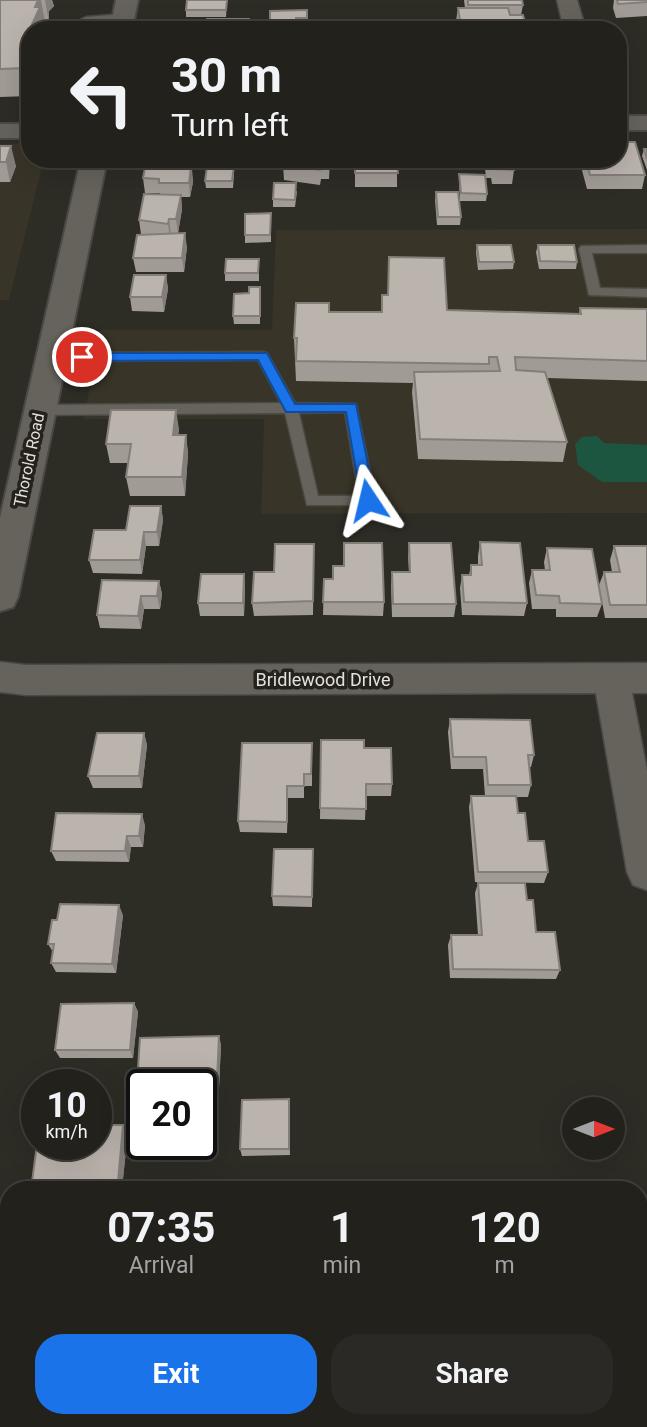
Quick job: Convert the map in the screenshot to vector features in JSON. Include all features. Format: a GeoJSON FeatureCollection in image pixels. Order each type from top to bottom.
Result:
{"type":"FeatureCollection","features":[{"type":"Feature","properties":{"kind":"street"},"geometry":{"type":"LineString","coordinates":[[567,0],[573,21]]}},
{"type":"Feature","properties":{"kind":"street"},"geometry":{"type":"LineString","coordinates":[[627,123],[647,123]]}},
{"type":"Feature","properties":{"kind":"street"},"geometry":{"type":"LineString","coordinates":[[0,131],[21,131]]}},
{"type":"Feature","properties":{"kind":"street","name":"Thorold Road"},"geometry":{"type":"LineString","coordinates":[[0,597],[92,168]]}},
{"type":"Feature","properties":{"kind":"street","name":"Bridlewood Drive"},"geometry":{"type":"LineString","coordinates":[[0,677],[26,680],[629,678]]}},
{"type":"Feature","properties":{"kind":"street"},"geometry":{"type":"LineString","coordinates":[[629,678],[647,872]]}},
{"type":"Feature","properties":{"kind":"lane"},"geometry":{"type":"LineString","coordinates":[[84,21],[123,16]]}},
{"type":"Feature","properties":{"kind":"lane"},"geometry":{"type":"LineString","coordinates":[[647,249],[585,249],[594,292],[647,293]]}},
{"type":"Feature","properties":{"kind":"lane"},"geometry":{"type":"LineString","coordinates":[[40,410],[291,408],[351,407],[368,500],[312,501],[291,408],[262,356],[51,357]]}},
{"type":"Feature","properties":{"kind":"shaded area"},"geometry":{"type":"Polygon","coordinates":[[[21,143],[21,168],[42,168],[9,300],[0,300],[0,144],[21,143]]]}},
{"type":"Feature","properties":{"kind":"shaded area"},"geometry":{"type":"Polygon","coordinates":[[[647,229],[647,513],[261,514],[264,419],[84,419],[100,330],[272,330],[276,230],[647,229]]]}},
{"type":"Feature","properties":{"kind":"green space"},"geometry":{"type":"Polygon","coordinates":[[[597,436],[604,443],[647,445],[647,482],[602,482],[578,465],[575,444],[582,437],[597,436]]]}},
{"type":"Feature","properties":{"kind":"building"},"geometry":{"type":"Polygon","coordinates":[[[0,0],[38,0],[35,7],[40,7],[34,21],[21,21],[21,68],[0,69],[0,0]]]}},
{"type":"Feature","properties":{"kind":"building"},"geometry":{"type":"Polygon","coordinates":[[[187,0],[227,0],[226,10],[186,10],[187,0]]]}},
{"type":"Feature","properties":{"kind":"building"},"geometry":{"type":"Polygon","coordinates":[[[468,0],[522,0],[523,5],[468,5],[468,0]]]}},
{"type":"Feature","properties":{"kind":"building"},"geometry":{"type":"Polygon","coordinates":[[[617,0],[647,0],[647,2],[618,4],[617,0]]]}},
{"type":"Feature","properties":{"kind":"building"},"geometry":{"type":"Polygon","coordinates":[[[458,8],[508,8],[510,15],[523,15],[525,21],[472,21],[460,21],[458,8]]]}},
{"type":"Feature","properties":{"kind":"building"},"geometry":{"type":"Polygon","coordinates":[[[307,10],[307,18],[296,18],[296,21],[270,21],[270,11],[307,10]]]}},
{"type":"Feature","properties":{"kind":"building"},"geometry":{"type":"Polygon","coordinates":[[[207,19],[249,19],[249,21],[207,19]]]}},
{"type":"Feature","properties":{"kind":"building"},"geometry":{"type":"Polygon","coordinates":[[[627,142],[635,142],[645,175],[590,175],[588,168],[627,168],[627,142]]]}},
{"type":"Feature","properties":{"kind":"building"},"geometry":{"type":"Polygon","coordinates":[[[0,146],[11,146],[6,162],[0,162],[0,146]]]}},
{"type":"Feature","properties":{"kind":"building"},"geometry":{"type":"Polygon","coordinates":[[[145,168],[191,168],[189,183],[159,183],[159,179],[143,178],[145,168]]]}},
{"type":"Feature","properties":{"kind":"building"},"geometry":{"type":"Polygon","coordinates":[[[207,168],[234,168],[232,181],[205,181],[207,168]]]}},
{"type":"Feature","properties":{"kind":"building"},"geometry":{"type":"Polygon","coordinates":[[[355,168],[398,168],[398,173],[355,173],[355,168]]]}},
{"type":"Feature","properties":{"kind":"building"},"geometry":{"type":"Polygon","coordinates":[[[459,174],[485,175],[487,194],[461,193],[459,174]]]}},
{"type":"Feature","properties":{"kind":"building"},"geometry":{"type":"Polygon","coordinates":[[[274,183],[296,183],[295,200],[273,199],[274,183]]]}},
{"type":"Feature","properties":{"kind":"building"},"geometry":{"type":"Polygon","coordinates":[[[436,192],[458,192],[461,217],[438,217],[436,192]]]}},
{"type":"Feature","properties":{"kind":"building"},"geometry":{"type":"Polygon","coordinates":[[[144,194],[181,195],[176,219],[169,219],[168,224],[139,220],[144,194]]]}},
{"type":"Feature","properties":{"kind":"building"},"geometry":{"type":"Polygon","coordinates":[[[271,213],[270,235],[245,235],[245,214],[271,213]]]}},
{"type":"Feature","properties":{"kind":"building"},"geometry":{"type":"Polygon","coordinates":[[[185,233],[182,258],[133,258],[137,235],[185,233]]]}},
{"type":"Feature","properties":{"kind":"building"},"geometry":{"type":"Polygon","coordinates":[[[477,245],[511,245],[514,262],[479,262],[477,245]]]}},
{"type":"Feature","properties":{"kind":"building"},"geometry":{"type":"Polygon","coordinates":[[[538,245],[574,245],[577,262],[540,261],[538,245]]]}},
{"type":"Feature","properties":{"kind":"building"},"geometry":{"type":"Polygon","coordinates":[[[389,257],[444,258],[447,310],[581,314],[580,308],[647,309],[647,361],[515,357],[516,370],[545,372],[567,442],[420,439],[414,372],[500,371],[497,357],[489,357],[489,364],[296,361],[296,303],[329,303],[329,312],[382,312],[382,295],[388,295],[389,257]]]}},
{"type":"Feature","properties":{"kind":"building"},"geometry":{"type":"Polygon","coordinates":[[[226,259],[259,259],[258,273],[225,273],[226,259]]]}},
{"type":"Feature","properties":{"kind":"building"},"geometry":{"type":"Polygon","coordinates":[[[134,275],[166,275],[162,297],[130,297],[134,275]]]}},
{"type":"Feature","properties":{"kind":"building"},"geometry":{"type":"Polygon","coordinates":[[[249,287],[260,287],[260,316],[233,316],[234,294],[249,293],[249,287]]]}},
{"type":"Feature","properties":{"kind":"building"},"geometry":{"type":"Polygon","coordinates":[[[111,410],[176,410],[173,435],[186,435],[182,477],[126,477],[131,444],[106,444],[111,410]]]}},
{"type":"Feature","properties":{"kind":"building"},"geometry":{"type":"Polygon","coordinates":[[[130,506],[161,506],[157,532],[144,532],[140,560],[89,560],[94,530],[126,530],[130,506]]]}},
{"type":"Feature","properties":{"kind":"building"},"geometry":{"type":"Polygon","coordinates":[[[480,542],[520,543],[527,603],[464,602],[462,575],[471,575],[471,565],[482,565],[480,542]]]}},
{"type":"Feature","properties":{"kind":"building"},"geometry":{"type":"Polygon","coordinates":[[[344,543],[382,543],[384,602],[323,602],[324,579],[333,579],[333,566],[344,566],[344,543]]]}},
{"type":"Feature","properties":{"kind":"building"},"geometry":{"type":"Polygon","coordinates":[[[409,543],[451,543],[456,604],[393,604],[392,572],[410,572],[409,543]]]}},
{"type":"Feature","properties":{"kind":"building"},"geometry":{"type":"Polygon","coordinates":[[[275,544],[314,544],[313,601],[252,603],[254,572],[274,572],[275,544]]]}},
{"type":"Feature","properties":{"kind":"building"},"geometry":{"type":"Polygon","coordinates":[[[614,546],[647,546],[647,605],[610,605],[604,572],[620,572],[614,546]]]}},
{"type":"Feature","properties":{"kind":"building"},"geometry":{"type":"Polygon","coordinates":[[[547,548],[592,549],[602,604],[560,603],[559,596],[536,595],[532,570],[550,570],[547,548]]]}},
{"type":"Feature","properties":{"kind":"building"},"geometry":{"type":"Polygon","coordinates":[[[201,574],[244,574],[243,603],[198,603],[201,574]]]}},
{"type":"Feature","properties":{"kind":"building"},"geometry":{"type":"Polygon","coordinates":[[[102,580],[159,581],[157,596],[141,596],[138,616],[97,615],[102,580]]]}},
{"type":"Feature","properties":{"kind":"building"},"geometry":{"type":"Polygon","coordinates":[[[450,719],[530,720],[534,755],[528,755],[531,785],[488,785],[486,757],[453,757],[450,719]]]}},
{"type":"Feature","properties":{"kind":"building"},"geometry":{"type":"Polygon","coordinates":[[[97,733],[144,733],[139,776],[88,776],[97,733]]]}},
{"type":"Feature","properties":{"kind":"building"},"geometry":{"type":"Polygon","coordinates":[[[321,740],[364,740],[364,748],[391,748],[392,784],[366,784],[366,809],[320,808],[321,740]]]}},
{"type":"Feature","properties":{"kind":"building"},"geometry":{"type":"Polygon","coordinates":[[[242,743],[312,743],[311,774],[304,774],[304,786],[287,786],[287,822],[238,821],[242,743]]]}},
{"type":"Feature","properties":{"kind":"building"},"geometry":{"type":"Polygon","coordinates":[[[471,796],[516,796],[518,813],[525,813],[528,841],[544,841],[548,872],[478,872],[471,796]]]}},
{"type":"Feature","properties":{"kind":"building"},"geometry":{"type":"Polygon","coordinates":[[[56,813],[142,814],[139,836],[127,836],[125,851],[51,851],[56,813]]]}},
{"type":"Feature","properties":{"kind":"building"},"geometry":{"type":"Polygon","coordinates":[[[274,849],[313,849],[312,897],[272,896],[274,849]]]}},
{"type":"Feature","properties":{"kind":"building"},"geometry":{"type":"Polygon","coordinates":[[[478,883],[525,883],[527,900],[533,900],[536,932],[555,932],[560,970],[453,969],[451,935],[482,935],[478,883]]]}},
{"type":"Feature","properties":{"kind":"building"},"geometry":{"type":"Polygon","coordinates":[[[60,904],[119,905],[112,964],[51,963],[54,944],[48,944],[52,920],[57,920],[60,904]]]}},
{"type":"Feature","properties":{"kind":"building"},"geometry":{"type":"Polygon","coordinates":[[[134,1003],[130,1050],[55,1050],[61,1004],[134,1003]]]}},
{"type":"Feature","properties":{"kind":"building"},"geometry":{"type":"Polygon","coordinates":[[[219,1036],[217,1081],[217,1069],[138,1069],[140,1038],[219,1036]]]}},
{"type":"Feature","properties":{"kind":"building"},"geometry":{"type":"Polygon","coordinates":[[[289,1099],[289,1149],[240,1149],[242,1100],[289,1099]]]}},
{"type":"Feature","properties":{"kind":"building"},"geometry":{"type":"Polygon","coordinates":[[[112,1125],[123,1125],[118,1181],[32,1181],[35,1160],[112,1160],[112,1125]]]}},
{"type":"Feature","properties":{"kind":"route"},"geometry":{"type":"LineString","coordinates":[[82,357],[262,356],[291,408],[351,407],[368,500]]}}]}
